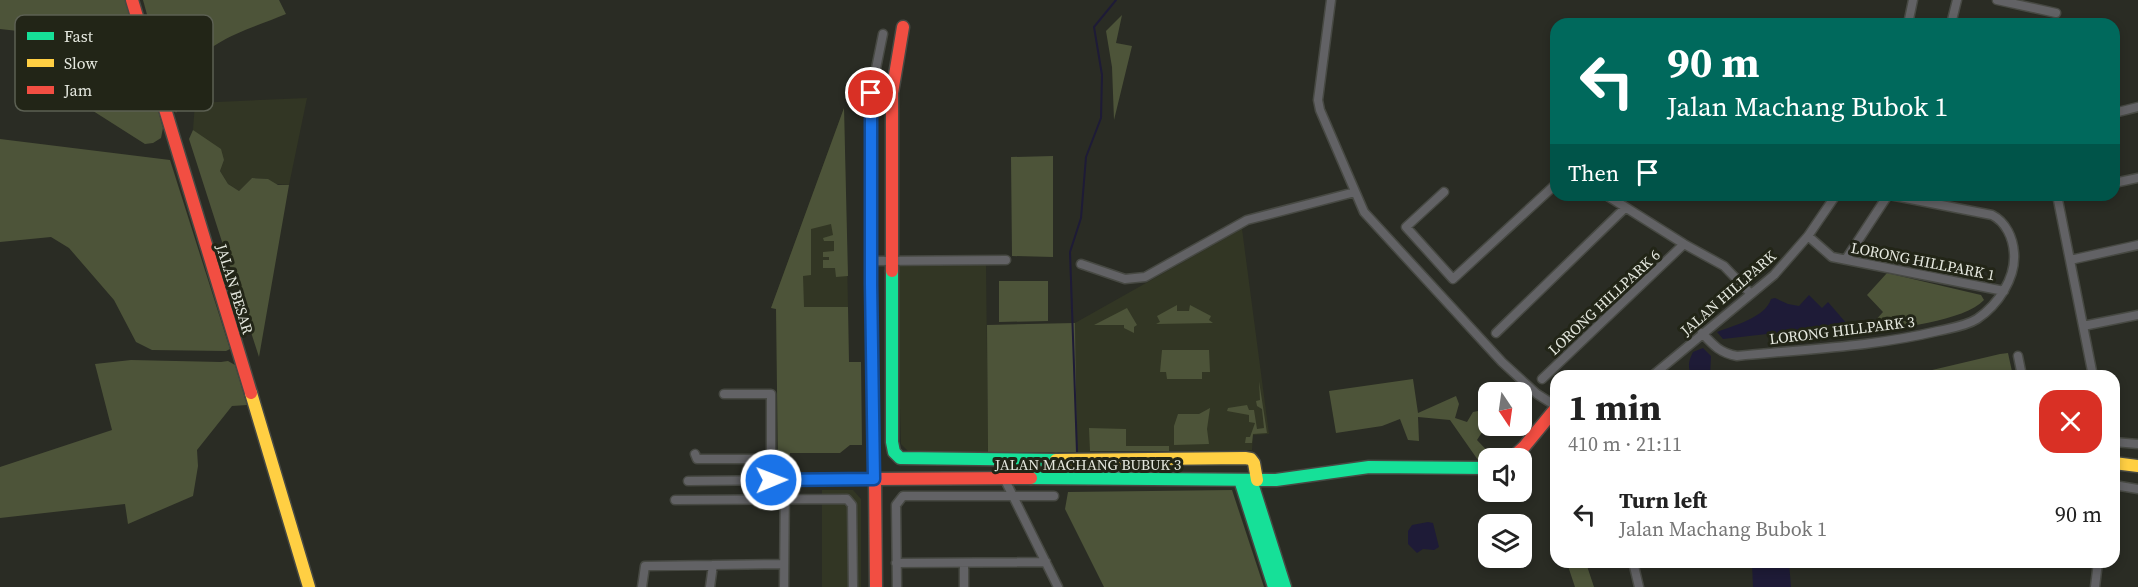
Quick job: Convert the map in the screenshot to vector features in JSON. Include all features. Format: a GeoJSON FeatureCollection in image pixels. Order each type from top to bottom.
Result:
{"type":"FeatureCollection","features":[{"type":"Feature","properties":{"kind":"main road","name":"JALAN BESAR"},"geometry":{"type":"LineString","coordinates":[[132,0],[137,15]]}},
{"type":"Feature","properties":{"kind":"main road"},"geometry":{"type":"LineString","coordinates":[[903,27],[892,93],[892,442],[894,452],[900,458],[1251,459],[1254,463],[1249,480],[1274,587]]}},
{"type":"Feature","properties":{"kind":"main road","name":"JALAN BESAR"},"geometry":{"type":"LineString","coordinates":[[165,111],[309,587]]}},
{"type":"Feature","properties":{"kind":"main road"},"geometry":{"type":"LineString","coordinates":[[1523,448],[1550,413]]}},
{"type":"Feature","properties":{"kind":"main road"},"geometry":{"type":"LineString","coordinates":[[2120,464],[2138,466]]}},
{"type":"Feature","properties":{"kind":"main road","name":"JALAN MACHANG BUBUK 3"},"geometry":{"type":"LineString","coordinates":[[874,479],[1249,480],[1294,479],[1369,467],[1478,468]]}},
{"type":"Feature","properties":{"kind":"main road"},"geometry":{"type":"LineString","coordinates":[[874,479],[876,587]]}},
{"type":"Feature","properties":{"kind":"main road"},"geometry":{"type":"LineString","coordinates":[[1265,543],[1284,587]]}},
{"type":"Feature","properties":{"kind":"street"},"geometry":{"type":"LineString","coordinates":[[1331,0],[1318,100],[1320,110],[1364,212],[1502,362],[1550,403]]}},
{"type":"Feature","properties":{"kind":"street"},"geometry":{"type":"LineString","coordinates":[[1909,18],[1913,0]]}},
{"type":"Feature","properties":{"kind":"street"},"geometry":{"type":"LineString","coordinates":[[1952,18],[1957,0]]}},
{"type":"Feature","properties":{"kind":"street"},"geometry":{"type":"LineString","coordinates":[[1997,0],[2056,14]]}},
{"type":"Feature","properties":{"kind":"street"},"geometry":{"type":"LineString","coordinates":[[874,479],[871,93],[883,34]]}},
{"type":"Feature","properties":{"kind":"street"},"geometry":{"type":"LineString","coordinates":[[2120,112],[2138,108]]}},
{"type":"Feature","properties":{"kind":"street"},"geometry":{"type":"LineString","coordinates":[[2120,182],[2138,178]]}},
{"type":"Feature","properties":{"kind":"street"},"geometry":{"type":"LineString","coordinates":[[1444,192],[1406,227],[1453,279],[1550,190]]}},
{"type":"Feature","properties":{"kind":"street"},"geometry":{"type":"LineString","coordinates":[[1081,264],[1125,279],[1145,278],[1247,220],[1355,192]]}},
{"type":"Feature","properties":{"kind":"street"},"geometry":{"type":"LineString","coordinates":[[1615,201],[1724,266],[1750,293]]}},
{"type":"Feature","properties":{"kind":"street","name":"JALAN HILLPARK"},"geometry":{"type":"LineString","coordinates":[[1659,370],[1774,275],[1808,236],[1832,201]]}},
{"type":"Feature","properties":{"kind":"street"},"geometry":{"type":"LineString","coordinates":[[1846,259],[1885,201]]}},
{"type":"Feature","properties":{"kind":"street","name":"LORONG HILLPARK 3"},"geometry":{"type":"LineString","coordinates":[[1702,333],[1717,350],[1737,356],[1888,341],[1976,320],[2004,291],[2014,258],[2013,244],[2001,219],[1992,215],[1920,201]]}},
{"type":"Feature","properties":{"kind":"street"},"geometry":{"type":"LineString","coordinates":[[2058,201],[2092,370]]}},
{"type":"Feature","properties":{"kind":"street"},"geometry":{"type":"LineString","coordinates":[[1496,333],[1625,208]]}},
{"type":"Feature","properties":{"kind":"street","name":"LORONG HILLPARK 1"},"geometry":{"type":"LineString","coordinates":[[1808,236],[1832,257],[2004,291]]}},
{"type":"Feature","properties":{"kind":"street","name":"LORONG HILLPARK 6"},"geometry":{"type":"LineString","coordinates":[[1551,370],[1684,244]]}},
{"type":"Feature","properties":{"kind":"street"},"geometry":{"type":"LineString","coordinates":[[2070,260],[2138,245]]}},
{"type":"Feature","properties":{"kind":"street"},"geometry":{"type":"LineString","coordinates":[[871,261],[1006,260]]}},
{"type":"Feature","properties":{"kind":"street"},"geometry":{"type":"LineString","coordinates":[[2083,326],[2138,315]]}},
{"type":"Feature","properties":{"kind":"street"},"geometry":{"type":"LineString","coordinates":[[2018,356],[2021,370]]}},
{"type":"Feature","properties":{"kind":"street","name":"LORONG HILLPARK 6"},"geometry":{"type":"LineString","coordinates":[[1542,379],[1550,371]]}},
{"type":"Feature","properties":{"kind":"street"},"geometry":{"type":"LineString","coordinates":[[724,394],[771,394],[771,480]]}},
{"type":"Feature","properties":{"kind":"street"},"geometry":{"type":"LineString","coordinates":[[2120,442],[2138,444]]}},
{"type":"Feature","properties":{"kind":"street"},"geometry":{"type":"LineString","coordinates":[[695,454],[698,459],[771,459]]}},
{"type":"Feature","properties":{"kind":"street"},"geometry":{"type":"LineString","coordinates":[[1046,459],[1046,478]]}},
{"type":"Feature","properties":{"kind":"street"},"geometry":{"type":"LineString","coordinates":[[1119,478],[1120,459]]}},
{"type":"Feature","properties":{"kind":"street"},"geometry":{"type":"LineString","coordinates":[[1004,478],[1058,587]]}},
{"type":"Feature","properties":{"kind":"street","name":"JALAN MACHANG BUBUK 3"},"geometry":{"type":"LineString","coordinates":[[688,481],[874,479]]}},
{"type":"Feature","properties":{"kind":"street"},"geometry":{"type":"LineString","coordinates":[[784,587],[785,480]]}},
{"type":"Feature","properties":{"kind":"street"},"geometry":{"type":"LineString","coordinates":[[2120,486],[2138,489]]}},
{"type":"Feature","properties":{"kind":"street"},"geometry":{"type":"LineString","coordinates":[[897,587],[896,504],[899,498],[903,496],[1054,496]]}},
{"type":"Feature","properties":{"kind":"street"},"geometry":{"type":"LineString","coordinates":[[675,500],[847,499],[852,505],[853,587]]}},
{"type":"Feature","properties":{"kind":"street"},"geometry":{"type":"LineString","coordinates":[[896,563],[1046,562]]}},
{"type":"Feature","properties":{"kind":"street"},"geometry":{"type":"LineString","coordinates":[[964,563],[964,587]]}},
{"type":"Feature","properties":{"kind":"street"},"geometry":{"type":"LineString","coordinates":[[642,587],[645,566],[784,564]]}},
{"type":"Feature","properties":{"kind":"street"},"geometry":{"type":"LineString","coordinates":[[710,587],[712,565]]}},
{"type":"Feature","properties":{"kind":"street"},"geometry":{"type":"LineString","coordinates":[[1634,568],[1639,587]]}},
{"type":"Feature","properties":{"kind":"street"},"geometry":{"type":"LineString","coordinates":[[2095,587],[2097,568]]}},
{"type":"Feature","properties":{"kind":"shaded area"},"geometry":{"type":"Polygon","coordinates":[[[0,0],[127,0],[131,15],[15,15],[15,31],[0,29],[0,0]]]}},
{"type":"Feature","properties":{"kind":"shaded area"},"geometry":{"type":"Polygon","coordinates":[[[143,0],[279,0],[286,14],[231,36],[213,47],[213,15],[147,15],[143,0]]]}},
{"type":"Feature","properties":{"kind":"shaded area"},"geometry":{"type":"Polygon","coordinates":[[[1122,15],[1116,43],[1132,46],[1114,120],[1112,67],[1106,31],[1122,15]]]}},
{"type":"Feature","properties":{"kind":"shaded area"},"geometry":{"type":"Polygon","coordinates":[[[307,98],[289,185],[276,184],[267,179],[252,178],[239,191],[228,184],[220,171],[224,160],[193,130],[194,111],[213,111],[213,102],[307,98]]]}},
{"type":"Feature","properties":{"kind":"shaded area"},"geometry":{"type":"Polygon","coordinates":[[[844,108],[848,307],[771,308],[821,171],[844,108]]]}},
{"type":"Feature","properties":{"kind":"shaded area"},"geometry":{"type":"Polygon","coordinates":[[[844,108],[848,276],[836,277],[835,268],[823,268],[823,260],[829,260],[829,257],[823,257],[823,252],[834,251],[834,241],[824,241],[823,238],[833,235],[831,224],[811,229],[811,275],[803,276],[804,307],[848,307],[849,362],[861,362],[862,445],[850,445],[840,453],[790,453],[788,469],[778,469],[776,309],[771,308],[844,108]]]}},
{"type":"Feature","properties":{"kind":"shaded area"},"geometry":{"type":"Polygon","coordinates":[[[93,111],[158,111],[163,128],[161,138],[153,143],[145,144],[93,111]]]}},
{"type":"Feature","properties":{"kind":"shaded area"},"geometry":{"type":"Polygon","coordinates":[[[193,130],[221,149],[224,160],[220,171],[228,184],[239,191],[252,178],[268,179],[278,185],[289,185],[259,357],[189,139],[193,130]]]}},
{"type":"Feature","properties":{"kind":"shaded area"},"geometry":{"type":"Polygon","coordinates":[[[0,139],[170,160],[230,349],[226,351],[152,350],[136,342],[114,300],[69,248],[51,237],[0,242],[0,139]]]}},
{"type":"Feature","properties":{"kind":"shaded area"},"geometry":{"type":"Polygon","coordinates":[[[1053,156],[1053,257],[1012,256],[1011,157],[1053,156]]]}},
{"type":"Feature","properties":{"kind":"shaded area"},"geometry":{"type":"Polygon","coordinates":[[[1242,229],[1269,434],[1253,435],[1252,450],[1077,452],[1075,323],[1242,229]]]}},
{"type":"Feature","properties":{"kind":"shaded area"},"geometry":{"type":"Polygon","coordinates":[[[896,265],[986,265],[988,452],[908,451],[901,444],[896,265]]]}},
{"type":"Feature","properties":{"kind":"shaded area"},"geometry":{"type":"Polygon","coordinates":[[[1887,273],[1981,295],[1984,300],[1975,307],[1946,319],[1865,332],[1883,312],[1867,295],[1887,273]]]}},
{"type":"Feature","properties":{"kind":"shaded area"},"geometry":{"type":"Polygon","coordinates":[[[999,281],[1048,281],[1048,321],[999,322],[999,281]]]}},
{"type":"Feature","properties":{"kind":"shaded area"},"geometry":{"type":"Polygon","coordinates":[[[1809,295],[1822,308],[1828,302],[1847,324],[1846,328],[1831,324],[1821,328],[1723,339],[1717,332],[1756,316],[1763,311],[1771,299],[1775,298],[1799,306],[1809,295]]]}},
{"type":"Feature","properties":{"kind":"shaded area"},"geometry":{"type":"Polygon","coordinates":[[[1177,305],[1177,311],[1189,311],[1190,305],[1211,316],[1209,320],[1213,323],[1156,324],[1160,322],[1157,316],[1177,305]]]}},
{"type":"Feature","properties":{"kind":"shaded area"},"geometry":{"type":"Polygon","coordinates":[[[1127,308],[1137,325],[1134,327],[1134,333],[1124,328],[1124,325],[1094,325],[1127,308]]]}},
{"type":"Feature","properties":{"kind":"shaded area"},"geometry":{"type":"Polygon","coordinates":[[[1075,323],[1077,452],[988,452],[987,325],[1075,323]]]}},
{"type":"Feature","properties":{"kind":"shaded area"},"geometry":{"type":"Polygon","coordinates":[[[1703,348],[1711,356],[1710,370],[1689,370],[1693,352],[1703,348]]]}},
{"type":"Feature","properties":{"kind":"shaded area"},"geometry":{"type":"Polygon","coordinates":[[[1162,350],[1209,350],[1210,372],[1202,372],[1202,379],[1167,379],[1166,372],[1160,372],[1162,350]]]}},
{"type":"Feature","properties":{"kind":"shaded area"},"geometry":{"type":"Polygon","coordinates":[[[2008,353],[2012,370],[1932,370],[2008,353]]]}},
{"type":"Feature","properties":{"kind":"shaded area"},"geometry":{"type":"Polygon","coordinates":[[[131,360],[228,361],[235,365],[247,405],[232,406],[197,450],[198,466],[193,496],[128,524],[125,504],[0,518],[0,467],[112,430],[95,364],[131,360]]]}},
{"type":"Feature","properties":{"kind":"shaded area"},"geometry":{"type":"Polygon","coordinates":[[[1413,379],[1418,413],[1456,396],[1459,404],[1455,418],[1467,422],[1473,412],[1478,411],[1480,436],[1477,440],[1485,448],[1478,448],[1478,460],[1450,420],[1418,417],[1419,441],[1408,440],[1400,419],[1382,426],[1336,433],[1329,391],[1413,379]]]}},
{"type":"Feature","properties":{"kind":"shaded area"},"geometry":{"type":"Polygon","coordinates":[[[1259,381],[1267,433],[1253,434],[1252,443],[1245,443],[1255,423],[1249,422],[1249,415],[1227,411],[1228,408],[1247,405],[1249,410],[1254,410],[1257,429],[1264,428],[1262,409],[1257,406],[1256,401],[1260,400],[1259,381]]]}},
{"type":"Feature","properties":{"kind":"shaded area"},"geometry":{"type":"Polygon","coordinates":[[[1210,408],[1207,429],[1209,444],[1174,445],[1174,426],[1178,414],[1199,414],[1210,408]]]}},
{"type":"Feature","properties":{"kind":"shaded area"},"geometry":{"type":"Polygon","coordinates":[[[1089,428],[1126,429],[1126,446],[1169,446],[1169,451],[1090,451],[1089,428]]]}},
{"type":"Feature","properties":{"kind":"shaded area"},"geometry":{"type":"Polygon","coordinates":[[[822,490],[853,490],[861,499],[861,587],[822,587],[822,490]]]}},
{"type":"Feature","properties":{"kind":"shaded area"},"geometry":{"type":"Polygon","coordinates":[[[1232,490],[1264,587],[1104,587],[1065,509],[1068,492],[1232,490]]]}},
{"type":"Feature","properties":{"kind":"shaded area"},"geometry":{"type":"Polygon","coordinates":[[[1433,523],[1439,547],[1434,550],[1423,549],[1417,553],[1408,544],[1408,531],[1412,525],[1433,523]]]}},
{"type":"Feature","properties":{"kind":"shaded area"},"geometry":{"type":"Polygon","coordinates":[[[1569,568],[1588,568],[1594,587],[1575,587],[1569,568]]]}},
{"type":"Feature","properties":{"kind":"shaded area"},"geometry":{"type":"Polygon","coordinates":[[[1752,568],[1789,568],[1791,587],[1753,587],[1752,568]]]}},
{"type":"Feature","properties":{"kind":"waterway"},"geometry":{"type":"LineString","coordinates":[[1077,452],[1070,252],[1081,218],[1086,157],[1101,118],[1102,75],[1094,27],[1116,0]]}},
{"type":"Feature","properties":{"kind":"traffic: fast"},"geometry":{"type":"LineString","coordinates":[[892,271],[892,442],[894,452],[900,458],[1056,460]]}},
{"type":"Feature","properties":{"kind":"traffic: fast"},"geometry":{"type":"LineString","coordinates":[[1031,478],[1276,480],[1369,467],[1478,468]]}},
{"type":"Feature","properties":{"kind":"traffic: fast"},"geometry":{"type":"LineString","coordinates":[[1240,480],[1274,587]]}},
{"type":"Feature","properties":{"kind":"traffic: fast"},"geometry":{"type":"LineString","coordinates":[[1251,480],[1285,587]]}},
{"type":"Feature","properties":{"kind":"traffic: slow"},"geometry":{"type":"LineString","coordinates":[[251,393],[309,587]]}},
{"type":"Feature","properties":{"kind":"traffic: slow"},"geometry":{"type":"LineString","coordinates":[[1056,460],[1245,458],[1251,459],[1254,463],[1257,480]]}},
{"type":"Feature","properties":{"kind":"traffic: slow"},"geometry":{"type":"LineString","coordinates":[[2120,464],[2138,466]]}},
{"type":"Feature","properties":{"kind":"traffic: jam"},"geometry":{"type":"LineString","coordinates":[[132,0],[137,15]]}},
{"type":"Feature","properties":{"kind":"traffic: jam"},"geometry":{"type":"LineString","coordinates":[[892,271],[892,93],[903,27]]}},
{"type":"Feature","properties":{"kind":"traffic: jam"},"geometry":{"type":"LineString","coordinates":[[166,111],[251,393]]}},
{"type":"Feature","properties":{"kind":"traffic: jam"},"geometry":{"type":"LineString","coordinates":[[1523,448],[1550,415]]}},
{"type":"Feature","properties":{"kind":"traffic: jam"},"geometry":{"type":"LineString","coordinates":[[876,587],[875,479],[1031,478]]}},
{"type":"Feature","properties":{"kind":"route"},"geometry":{"type":"LineString","coordinates":[[771,480],[874,479],[871,93]]}}]}
